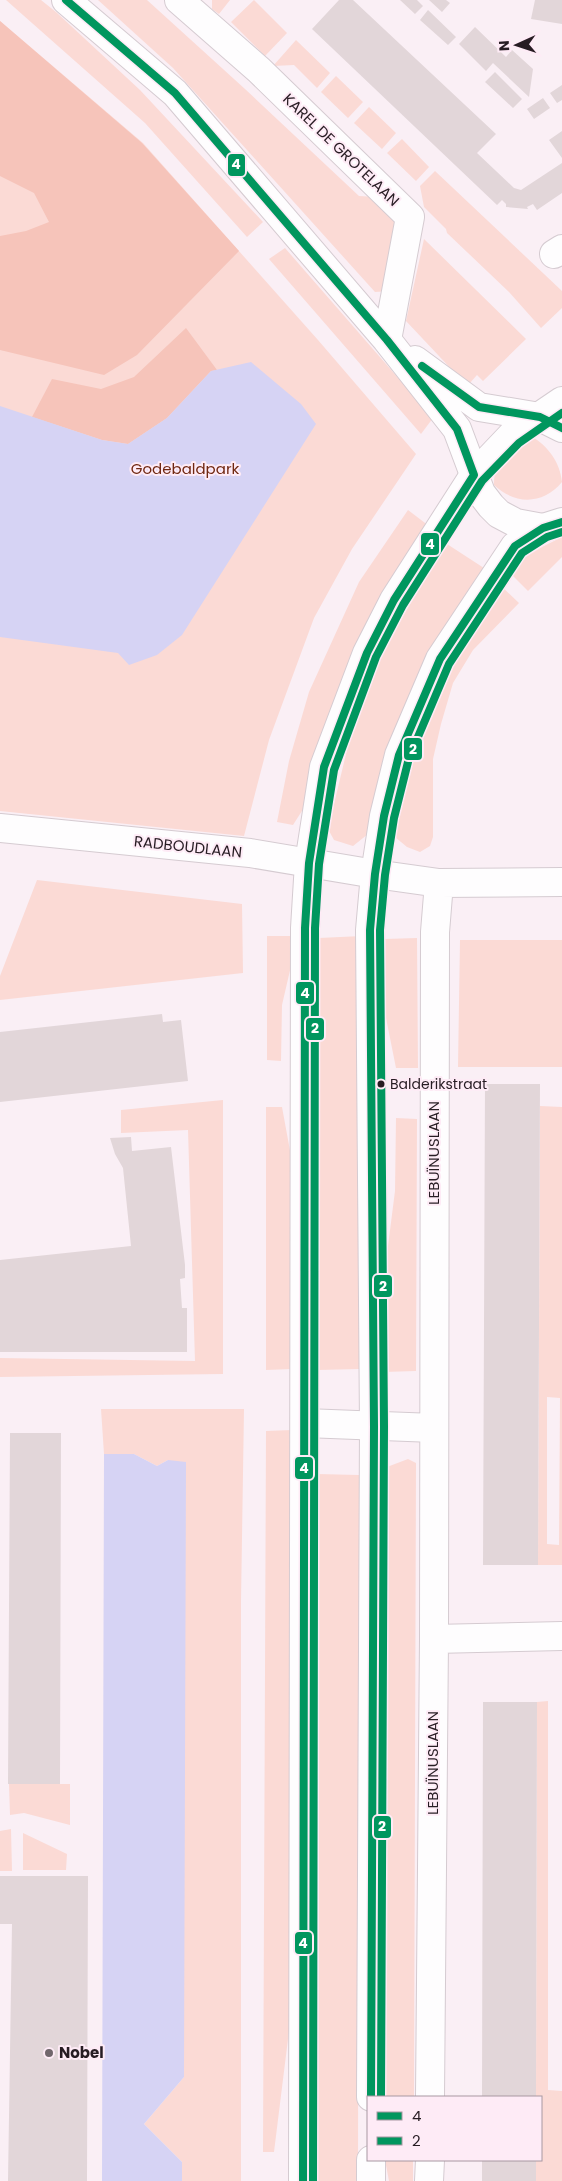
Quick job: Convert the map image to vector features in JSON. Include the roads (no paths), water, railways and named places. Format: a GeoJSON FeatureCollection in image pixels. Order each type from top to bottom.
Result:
{"type":"FeatureCollection","features":[{"type":"Feature","properties":{"kind":"main road"},"geometry":{"type":"LineString","coordinates":[[66,0],[175,93],[387,340],[457,430],[481,493],[499,514],[516,523],[552,525]]}},
{"type":"Feature","properties":{"kind":"main road","name":"KAREL DE GROTELAAN"},"geometry":{"type":"LineString","coordinates":[[179,0],[259,70],[410,217],[387,340]]}},
{"type":"Feature","properties":{"kind":"main road"},"geometry":{"type":"LineString","coordinates":[[387,340],[479,407],[551,423]]}},
{"type":"Feature","properties":{"kind":"main road"},"geometry":{"type":"LineString","coordinates":[[303,2181],[306,928],[309,863],[324,767],[367,653],[394,600],[474,475],[512,435],[551,423],[562,401]]}},
{"type":"Feature","properties":{"kind":"main road"},"geometry":{"type":"LineString","coordinates":[[371,2096],[374,1426],[370,930],[375,874],[384,816],[399,754],[440,659],[515,546],[552,525]]}},
{"type":"Feature","properties":{"kind":"main road","name":"RADBOUDLAAN"},"geometry":{"type":"LineString","coordinates":[[0,828],[250,853],[375,874]]}},
{"type":"Feature","properties":{"kind":"main road"},"geometry":{"type":"LineString","coordinates":[[375,874],[439,883],[562,882]]}},
{"type":"Feature","properties":{"kind":"main road","name":"LEBUÏNUSLAAN"},"geometry":{"type":"LineString","coordinates":[[430,2096],[434,1639],[435,932],[439,883]]}},
{"type":"Feature","properties":{"kind":"main road"},"geometry":{"type":"LineString","coordinates":[[305,1423],[434,1428]]}},
{"type":"Feature","properties":{"kind":"main road"},"geometry":{"type":"LineString","coordinates":[[434,1639],[562,1636]]}},
{"type":"Feature","properties":{"kind":"main road"},"geometry":{"type":"LineString","coordinates":[[371,2161],[371,2181]]}},
{"type":"Feature","properties":{"kind":"main road"},"geometry":{"type":"LineString","coordinates":[[429,2181],[430,2161]]}},
{"type":"Feature","properties":{"kind":"water"},"geometry":{"type":"Polygon","coordinates":[[[251,362],[301,404],[316,424],[182,635],[157,655],[129,665],[118,653],[0,637],[0,406],[102,440],[128,444],[167,418],[211,371],[251,362]]]}},
{"type":"Feature","properties":{"kind":"water"},"geometry":{"type":"Polygon","coordinates":[[[104,1454],[134,1454],[157,1466],[168,1460],[186,1462],[184,2077],[144,2124],[182,2162],[182,2181],[102,2181],[104,1454]]]}},
{"type":"Feature","properties":{"kind":"place","name":"Balderikstraat"},"geometry":{"type":"Point","coordinates":[381,1084]}},
{"type":"Feature","properties":{"kind":"place","name":"Nobel"},"geometry":{"type":"Point","coordinates":[49,2053]}},
{"type":"Feature","properties":{"kind":"park label","name":"Godebaldpark"},"geometry":{"type":"Point","coordinates":[185,469]}}]}
